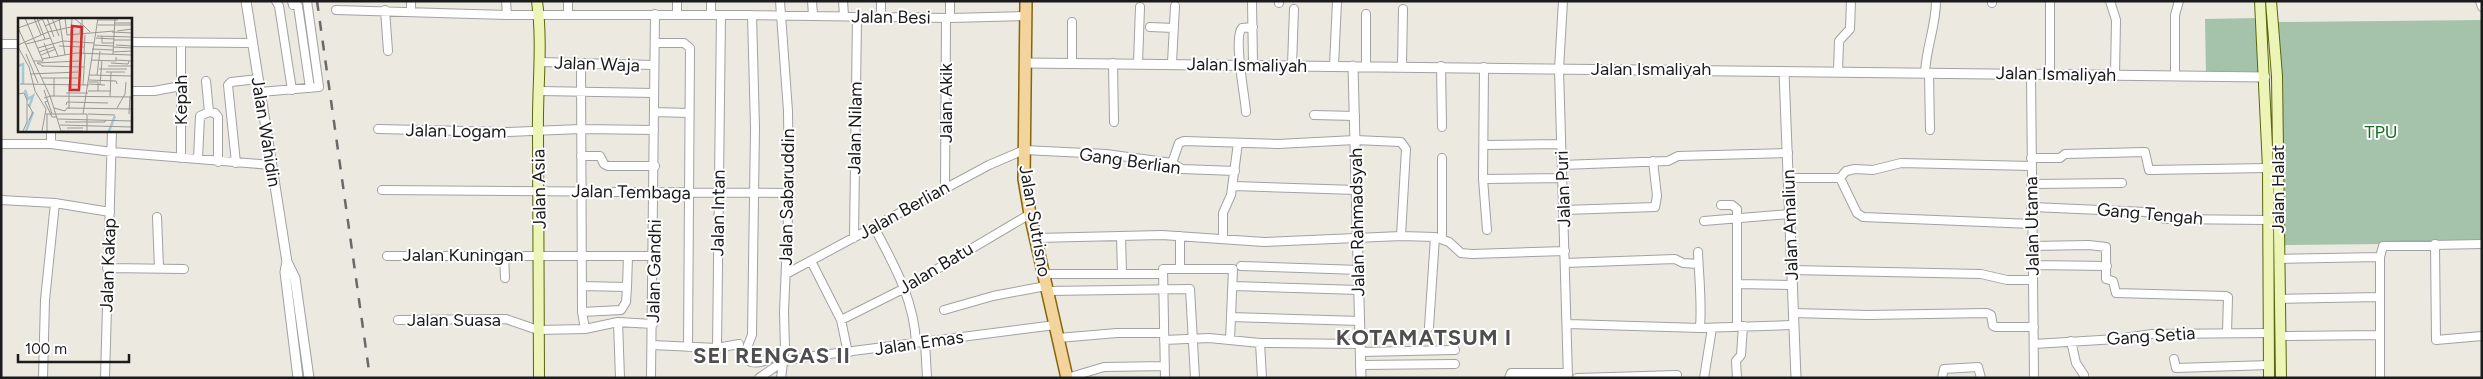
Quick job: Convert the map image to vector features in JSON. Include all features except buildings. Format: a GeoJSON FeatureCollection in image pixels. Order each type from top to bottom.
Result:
{"type":"FeatureCollection","features":[{"type":"Feature","properties":{"kind":"main road","name":"Jalan Asia"},"geometry":{"type":"LineString","coordinates":[[537,1],[540,62],[537,132],[540,191],[539,378]]}},
{"type":"Feature","properties":{"kind":"main road","name":"Jalan Sutrisno"},"geometry":{"type":"LineString","coordinates":[[1026,1],[1024,179],[1030,214],[1067,378]]}},
{"type":"Feature","properties":{"kind":"main road","name":"Jalan Halat"},"geometry":{"type":"LineString","coordinates":[[2260,1],[2268,168],[2269,378]]}},
{"type":"Feature","properties":{"kind":"main road","name":"Jalan Halat"},"geometry":{"type":"LineString","coordinates":[[2271,1],[2277,76],[2281,378]]}},
{"type":"Feature","properties":{"kind":"street","name":"Jalan Wahidin"},"geometry":{"type":"LineString","coordinates":[[246,1],[287,262],[295,278],[309,378]]}},
{"type":"Feature","properties":{"kind":"street"},"geometry":{"type":"LineString","coordinates":[[276,1],[279,6],[292,90]]}},
{"type":"Feature","properties":{"kind":"street"},"geometry":{"type":"LineString","coordinates":[[260,92],[310,88],[320,85],[307,1]]}},
{"type":"Feature","properties":{"kind":"street"},"geometry":{"type":"LineString","coordinates":[[411,1],[411,12]]}},
{"type":"Feature","properties":{"kind":"street"},"geometry":{"type":"LineString","coordinates":[[506,1],[507,15]]}},
{"type":"Feature","properties":{"kind":"street"},"geometry":{"type":"LineString","coordinates":[[568,1],[568,15]]}},
{"type":"Feature","properties":{"kind":"street"},"geometry":{"type":"LineString","coordinates":[[677,1],[677,14]]}},
{"type":"Feature","properties":{"kind":"street"},"geometry":{"type":"LineString","coordinates":[[711,1],[711,15]]}},
{"type":"Feature","properties":{"kind":"street","name":"Jalan Sabaruddin"},"geometry":{"type":"LineString","coordinates":[[780,1],[788,111],[789,194],[785,348],[781,378]]}},
{"type":"Feature","properties":{"kind":"street"},"geometry":{"type":"LineString","coordinates":[[812,1],[813,15]]}},
{"type":"Feature","properties":{"kind":"street"},"geometry":{"type":"LineString","coordinates":[[843,1],[844,16]]}},
{"type":"Feature","properties":{"kind":"street"},"geometry":{"type":"LineString","coordinates":[[881,1],[881,17]]}},
{"type":"Feature","properties":{"kind":"street","name":"Jalan Akik"},"geometry":{"type":"LineString","coordinates":[[945,188],[948,18],[950,1]]}},
{"type":"Feature","properties":{"kind":"street"},"geometry":{"type":"LineString","coordinates":[[1252,1],[1253,64]]}},
{"type":"Feature","properties":{"kind":"street"},"geometry":{"type":"LineString","coordinates":[[1334,66],[1337,1]]}},
{"type":"Feature","properties":{"kind":"street","name":"Jalan Puri"},"geometry":{"type":"LineString","coordinates":[[1563,1],[1559,69],[1568,375]]}},
{"type":"Feature","properties":{"kind":"street"},"geometry":{"type":"LineString","coordinates":[[1838,71],[1839,41],[1850,29],[1851,1]]}},
{"type":"Feature","properties":{"kind":"street"},"geometry":{"type":"LineString","coordinates":[[1930,130],[1927,46],[1932,35],[1936,1]]}},
{"type":"Feature","properties":{"kind":"street"},"geometry":{"type":"LineString","coordinates":[[2050,1],[2050,74]]}},
{"type":"Feature","properties":{"kind":"street"},"geometry":{"type":"LineString","coordinates":[[2110,1],[2116,20],[2115,75]]}},
{"type":"Feature","properties":{"kind":"street"},"geometry":{"type":"LineString","coordinates":[[2174,76],[2175,15],[2178,1]]}},
{"type":"Feature","properties":{"kind":"street"},"geometry":{"type":"LineString","coordinates":[[2480,1],[2482,7]]}},
{"type":"Feature","properties":{"kind":"street"},"geometry":{"type":"LineString","coordinates":[[294,4],[310,88]]}},
{"type":"Feature","properties":{"kind":"street"},"geometry":{"type":"LineString","coordinates":[[1172,63],[1175,6]]}},
{"type":"Feature","properties":{"kind":"street"},"geometry":{"type":"LineString","coordinates":[[1138,63],[1140,7]]}},
{"type":"Feature","properties":{"kind":"street"},"geometry":{"type":"LineString","coordinates":[[1292,65],[1294,9]]}},
{"type":"Feature","properties":{"kind":"street"},"geometry":{"type":"LineString","coordinates":[[1402,66],[1403,9]]}},
{"type":"Feature","properties":{"kind":"street","name":"Jalan Besi"},"geometry":{"type":"LineString","coordinates":[[336,10],[507,15],[677,14],[948,18],[1026,16]]}},
{"type":"Feature","properties":{"kind":"street"},"geometry":{"type":"LineString","coordinates":[[385,10],[388,51]]}},
{"type":"Feature","properties":{"kind":"street","name":"Jalan Gandhi"},"geometry":{"type":"LineString","coordinates":[[651,378],[655,166],[655,14]]}},
{"type":"Feature","properties":{"kind":"street"},"geometry":{"type":"LineString","coordinates":[[1366,14],[1366,66]]}},
{"type":"Feature","properties":{"kind":"street","name":"Jalan Intan"},"geometry":{"type":"LineString","coordinates":[[716,348],[721,15]]}},
{"type":"Feature","properties":{"kind":"street"},"geometry":{"type":"LineString","coordinates":[[752,15],[755,193],[752,335],[746,345],[746,354],[751,362],[762,362],[785,348]]}},
{"type":"Feature","properties":{"kind":"street","name":"Jalan Nilam"},"geometry":{"type":"LineString","coordinates":[[854,238],[857,17]]}},
{"type":"Feature","properties":{"kind":"street"},"geometry":{"type":"LineString","coordinates":[[1072,22],[1072,62]]}},
{"type":"Feature","properties":{"kind":"street"},"geometry":{"type":"LineString","coordinates":[[1150,27],[1174,28]]}},
{"type":"Feature","properties":{"kind":"street"},"geometry":{"type":"LineString","coordinates":[[1246,112],[1240,64],[1240,29],[1253,27]]}},
{"type":"Feature","properties":{"kind":"street"},"geometry":{"type":"LineString","coordinates":[[131,42],[252,43]]}},
{"type":"Feature","properties":{"kind":"street","name":"Kepah"},"geometry":{"type":"LineString","coordinates":[[181,43],[181,158]]}},
{"type":"Feature","properties":{"kind":"street"},"geometry":{"type":"LineString","coordinates":[[655,43],[684,43],[689,46],[688,348]]}},
{"type":"Feature","properties":{"kind":"street"},"geometry":{"type":"LineString","coordinates":[[1,44],[18,44]]}},
{"type":"Feature","properties":{"kind":"street","name":"Jalan Waja"},"geometry":{"type":"LineString","coordinates":[[540,62],[654,66]]}},
{"type":"Feature","properties":{"kind":"street","name":"Jalan Ismaliyah"},"geometry":{"type":"LineString","coordinates":[[1026,62],[1784,72],[2277,76]]}},
{"type":"Feature","properties":{"kind":"street"},"geometry":{"type":"LineString","coordinates":[[582,63],[582,312],[585,329]]}},
{"type":"Feature","properties":{"kind":"street"},"geometry":{"type":"LineString","coordinates":[[1113,63],[1114,122]]}},
{"type":"Feature","properties":{"kind":"street","name":"Jalan Rahmadsyah"},"geometry":{"type":"LineString","coordinates":[[1353,66],[1360,270],[1360,378]]}},
{"type":"Feature","properties":{"kind":"street"},"geometry":{"type":"LineString","coordinates":[[1441,66],[1442,127]]}},
{"type":"Feature","properties":{"kind":"street"},"geometry":{"type":"LineString","coordinates":[[1484,67],[1483,179],[1487,230]]}},
{"type":"Feature","properties":{"kind":"street","name":"Jalan Amaliun"},"geometry":{"type":"LineString","coordinates":[[1784,72],[1796,378]]}},
{"type":"Feature","properties":{"kind":"street","name":"Jalan Utama"},"geometry":{"type":"LineString","coordinates":[[2031,74],[2034,378]]}},
{"type":"Feature","properties":{"kind":"street"},"geometry":{"type":"LineString","coordinates":[[236,162],[228,85],[231,82],[258,79]]}},
{"type":"Feature","properties":{"kind":"street"},"geometry":{"type":"LineString","coordinates":[[206,81],[209,112]]}},
{"type":"Feature","properties":{"kind":"street"},"geometry":{"type":"LineString","coordinates":[[131,91],[154,91],[181,86]]}},
{"type":"Feature","properties":{"kind":"street"},"geometry":{"type":"LineString","coordinates":[[540,91],[654,94]]}},
{"type":"Feature","properties":{"kind":"street"},"geometry":{"type":"LineString","coordinates":[[198,159],[200,116],[209,112],[215,112],[218,117],[218,162]]}},
{"type":"Feature","properties":{"kind":"street"},"geometry":{"type":"LineString","coordinates":[[654,112],[689,113]]}},
{"type":"Feature","properties":{"kind":"street"},"geometry":{"type":"LineString","coordinates":[[1314,115],[1355,116]]}},
{"type":"Feature","properties":{"kind":"street","name":"Jalan Logam"},"geometry":{"type":"LineString","coordinates":[[378,129],[537,132],[581,129],[654,130]]}},
{"type":"Feature","properties":{"kind":"street"},"geometry":{"type":"LineString","coordinates":[[51,131],[51,144]]}},
{"type":"Feature","properties":{"kind":"street","name":"Jalan Kakap"},"geometry":{"type":"LineString","coordinates":[[106,378],[112,131]]}},
{"type":"Feature","properties":{"kind":"street"},"geometry":{"type":"LineString","coordinates":[[1172,163],[1182,141],[1304,144],[1356,140],[1401,142],[1405,146],[1401,236]]}},
{"type":"Feature","properties":{"kind":"street"},"geometry":{"type":"LineString","coordinates":[[1223,239],[1223,212],[1233,186],[1238,143]]}},
{"type":"Feature","properties":{"kind":"street"},"geometry":{"type":"LineString","coordinates":[[1,144],[51,144],[112,152],[271,165]]}},
{"type":"Feature","properties":{"kind":"street"},"geometry":{"type":"LineString","coordinates":[[1484,145],[1561,144]]}},
{"type":"Feature","properties":{"kind":"street","name":"Jalan Berlian"},"geometry":{"type":"LineString","coordinates":[[786,274],[988,165],[1024,150]]}},
{"type":"Feature","properties":{"kind":"street","name":"Gang Berlian"},"geometry":{"type":"LineString","coordinates":[[1024,150],[1106,154],[1172,163],[1182,169],[1235,171]]}},
{"type":"Feature","properties":{"kind":"street"},"geometry":{"type":"LineString","coordinates":[[1788,178],[1840,178],[1846,172],[1856,168],[1873,170],[1901,163],[2031,162],[2060,158],[2065,154],[2145,152],[2149,170],[2268,168]]}},
{"type":"Feature","properties":{"kind":"street"},"geometry":{"type":"LineString","coordinates":[[1562,165],[1668,161],[1678,156],[1788,153]]}},
{"type":"Feature","properties":{"kind":"street"},"geometry":{"type":"LineString","coordinates":[[581,156],[600,156],[604,164],[608,166],[655,166]]}},
{"type":"Feature","properties":{"kind":"street"},"geometry":{"type":"LineString","coordinates":[[1429,327],[1439,238],[1442,158]]}},
{"type":"Feature","properties":{"kind":"street"},"geometry":{"type":"LineString","coordinates":[[1564,210],[1655,207],[1657,196],[1653,162]]}},
{"type":"Feature","properties":{"kind":"street"},"geometry":{"type":"LineString","coordinates":[[1483,179],[1562,178]]}},
{"type":"Feature","properties":{"kind":"street"},"geometry":{"type":"LineString","coordinates":[[1840,178],[1856,213],[1863,217],[2032,224]]}},
{"type":"Feature","properties":{"kind":"street"},"geometry":{"type":"LineString","coordinates":[[2031,184],[2122,182]]}},
{"type":"Feature","properties":{"kind":"street"},"geometry":{"type":"LineString","coordinates":[[1233,186],[1356,190]]}},
{"type":"Feature","properties":{"kind":"street","name":"Jalan Tembaga"},"geometry":{"type":"LineString","coordinates":[[382,190],[789,194]]}},
{"type":"Feature","properties":{"kind":"street"},"geometry":{"type":"LineString","coordinates":[[1,200],[55,203],[110,212]]}},
{"type":"Feature","properties":{"kind":"street"},"geometry":{"type":"LineString","coordinates":[[43,378],[45,300],[55,203]]}},
{"type":"Feature","properties":{"kind":"street"},"geometry":{"type":"LineString","coordinates":[[1721,205],[1734,206],[1737,219],[1737,284],[1741,355],[1736,361],[1737,378]]}},
{"type":"Feature","properties":{"kind":"street","name":"Gang Tengah"},"geometry":{"type":"LineString","coordinates":[[2031,207],[2146,212],[2165,219],[2268,220]]}},
{"type":"Feature","properties":{"kind":"street","name":"Jalan Batu"},"geometry":{"type":"LineString","coordinates":[[841,320],[905,288],[1030,214]]}},
{"type":"Feature","properties":{"kind":"street"},"geometry":{"type":"LineString","coordinates":[[1704,221],[1789,214]]}},
{"type":"Feature","properties":{"kind":"street"},"geometry":{"type":"LineString","coordinates":[[157,217],[158,268]]}},
{"type":"Feature","properties":{"kind":"street"},"geometry":{"type":"LineString","coordinates":[[874,227],[905,288],[915,325],[916,342]]}},
{"type":"Feature","properties":{"kind":"street"},"geometry":{"type":"LineString","coordinates":[[1121,236],[1122,273]]}},
{"type":"Feature","properties":{"kind":"street"},"geometry":{"type":"LineString","coordinates":[[1036,238],[1180,236],[1264,242],[1401,236],[1439,238],[1462,253],[1472,254],[1565,252]]}},
{"type":"Feature","properties":{"kind":"street"},"geometry":{"type":"LineString","coordinates":[[1180,236],[1180,268]]}},
{"type":"Feature","properties":{"kind":"street"},"geometry":{"type":"LineString","coordinates":[[2435,244],[2436,340],[2482,336]]}},
{"type":"Feature","properties":{"kind":"street"},"geometry":{"type":"LineString","coordinates":[[2380,378],[2380,257],[2383,246],[2482,244]]}},
{"type":"Feature","properties":{"kind":"street"},"geometry":{"type":"LineString","coordinates":[[2032,246],[2089,245],[2105,247],[2107,249],[2106,279],[2113,281],[2116,293],[2226,296],[2228,298],[2226,333]]}},
{"type":"Feature","properties":{"kind":"street"},"geometry":{"type":"LineString","coordinates":[[1698,252],[1698,285],[1702,295],[1700,328]]}},
{"type":"Feature","properties":{"kind":"street"},"geometry":{"type":"LineString","coordinates":[[539,254],[654,256]]}},
{"type":"Feature","properties":{"kind":"street","name":"Jalan Kuningan"},"geometry":{"type":"LineString","coordinates":[[387,256],[539,254]]}},
{"type":"Feature","properties":{"kind":"street"},"geometry":{"type":"LineString","coordinates":[[504,255],[505,278]]}},
{"type":"Feature","properties":{"kind":"street"},"geometry":{"type":"LineString","coordinates":[[582,312],[621,310],[626,302],[628,256]]}},
{"type":"Feature","properties":{"kind":"street"},"geometry":{"type":"LineString","coordinates":[[2279,259],[2380,257]]}},
{"type":"Feature","properties":{"kind":"street"},"geometry":{"type":"LineString","coordinates":[[1565,263],[1675,258],[1683,263],[1698,264]]}},
{"type":"Feature","properties":{"kind":"street"},"geometry":{"type":"LineString","coordinates":[[811,261],[841,320],[848,353]]}},
{"type":"Feature","properties":{"kind":"street","name":"Jalan Wahidin"},"geometry":{"type":"LineString","coordinates":[[287,262],[285,272],[298,378]]}},
{"type":"Feature","properties":{"kind":"street"},"geometry":{"type":"LineString","coordinates":[[2033,265],[2106,266]]}},
{"type":"Feature","properties":{"kind":"street"},"geometry":{"type":"LineString","coordinates":[[1241,266],[1360,270]]}},
{"type":"Feature","properties":{"kind":"street"},"geometry":{"type":"LineString","coordinates":[[108,268],[184,269]]}},
{"type":"Feature","properties":{"kind":"street"},"geometry":{"type":"LineString","coordinates":[[1165,378],[1163,269],[1231,268],[1233,286],[1230,340]]}},
{"type":"Feature","properties":{"kind":"street"},"geometry":{"type":"LineString","coordinates":[[1792,270],[1981,274],[2012,280],[2033,280]]}},
{"type":"Feature","properties":{"kind":"street"},"geometry":{"type":"LineString","coordinates":[[944,310],[1046,284],[1122,273],[1162,274]]}},
{"type":"Feature","properties":{"kind":"street"},"geometry":{"type":"LineString","coordinates":[[1046,284],[1191,290],[1195,378]]}},
{"type":"Feature","properties":{"kind":"street"},"geometry":{"type":"LineString","coordinates":[[1737,284],[1792,284]]}},
{"type":"Feature","properties":{"kind":"street"},"geometry":{"type":"LineString","coordinates":[[582,286],[627,287]]}},
{"type":"Feature","properties":{"kind":"street"},"geometry":{"type":"LineString","coordinates":[[1233,286],[1359,290]]}},
{"type":"Feature","properties":{"kind":"street"},"geometry":{"type":"LineString","coordinates":[[2279,300],[2380,297]]}},
{"type":"Feature","properties":{"kind":"street"},"geometry":{"type":"LineString","coordinates":[[1793,313],[1868,315],[1987,312],[1991,315],[1993,326],[1996,327],[2034,327]]}},
{"type":"Feature","properties":{"kind":"street"},"geometry":{"type":"LineString","coordinates":[[1231,317],[1360,322]]}},
{"type":"Feature","properties":{"kind":"street","name":"Jalan Suasa"},"geometry":{"type":"LineString","coordinates":[[398,320],[506,319],[538,330]]}},
{"type":"Feature","properties":{"kind":"street"},"geometry":{"type":"LineString","coordinates":[[538,330],[585,329],[618,322],[653,324]]}},
{"type":"Feature","properties":{"kind":"street"},"geometry":{"type":"LineString","coordinates":[[618,322],[620,378]]}},
{"type":"Feature","properties":{"kind":"street"},"geometry":{"type":"LineString","coordinates":[[1568,324],[1700,328],[1793,325]]}},
{"type":"Feature","properties":{"kind":"street","name":"Jalan Emas"},"geometry":{"type":"LineString","coordinates":[[759,378],[784,361],[1055,325]]}},
{"type":"Feature","properties":{"kind":"street"},"geometry":{"type":"LineString","coordinates":[[1704,378],[1712,328]]}},
{"type":"Feature","properties":{"kind":"street"},"geometry":{"type":"LineString","coordinates":[[1058,338],[1117,333],[1360,348],[1456,350]]}},
{"type":"Feature","properties":{"kind":"street","name":"Gang Setia"},"geometry":{"type":"LineString","coordinates":[[2034,344],[2117,339],[2152,334],[2269,333]]}},
{"type":"Feature","properties":{"kind":"street"},"geometry":{"type":"LineString","coordinates":[[2280,336],[2380,335]]}},
{"type":"Feature","properties":{"kind":"street"},"geometry":{"type":"LineString","coordinates":[[925,341],[927,378]]}},
{"type":"Feature","properties":{"kind":"street"},"geometry":{"type":"LineString","coordinates":[[2071,341],[2076,363],[2084,375]]}},
{"type":"Feature","properties":{"kind":"street"},"geometry":{"type":"LineString","coordinates":[[1260,342],[1262,378]]}},
{"type":"Feature","properties":{"kind":"street"},"geometry":{"type":"LineString","coordinates":[[652,345],[716,348],[739,344]]}},
{"type":"Feature","properties":{"kind":"street"},"geometry":{"type":"LineString","coordinates":[[2174,359],[2176,368],[2269,365]]}},
{"type":"Feature","properties":{"kind":"street"},"geometry":{"type":"LineString","coordinates":[[1360,365],[1455,364]]}},
{"type":"Feature","properties":{"kind":"street"},"geometry":{"type":"LineString","coordinates":[[1067,378],[1104,366],[1137,368],[1165,366]]}},
{"type":"Feature","properties":{"kind":"street"},"geometry":{"type":"LineString","coordinates":[[1942,378],[1944,369],[1978,367],[1981,378]]}},
{"type":"Feature","properties":{"kind":"street"},"geometry":{"type":"LineString","coordinates":[[1137,368],[1138,378]]}},
{"type":"Feature","properties":{"kind":"street"},"geometry":{"type":"LineString","coordinates":[[1509,378],[1511,373],[1568,375]]}},
{"type":"Feature","properties":{"kind":"street"},"geometry":{"type":"LineString","coordinates":[[1577,378],[1677,375]]}},
{"type":"Feature","properties":{"kind":"green space"},"geometry":{"type":"Polygon","coordinates":[[[2259,18],[2261,74],[2206,75],[2205,19],[2259,18]]]}},
{"type":"Feature","properties":{"kind":"green space","name":"TPU"},"geometry":{"type":"Polygon","coordinates":[[[2482,20],[2482,243],[2281,245],[2278,22],[2482,20]]]}},
{"type":"Feature","properties":{"kind":"railway"},"geometry":{"type":"LineString","coordinates":[[317,1],[370,378]]}},
{"type":"Feature","properties":{"kind":"district","name":"KOTAMATSUM I"},"geometry":{"type":"Point","coordinates":[1424,337]}},
{"type":"Feature","properties":{"kind":"district","name":"SEI RENGAS II"},"geometry":{"type":"Point","coordinates":[772,355]}}]}
